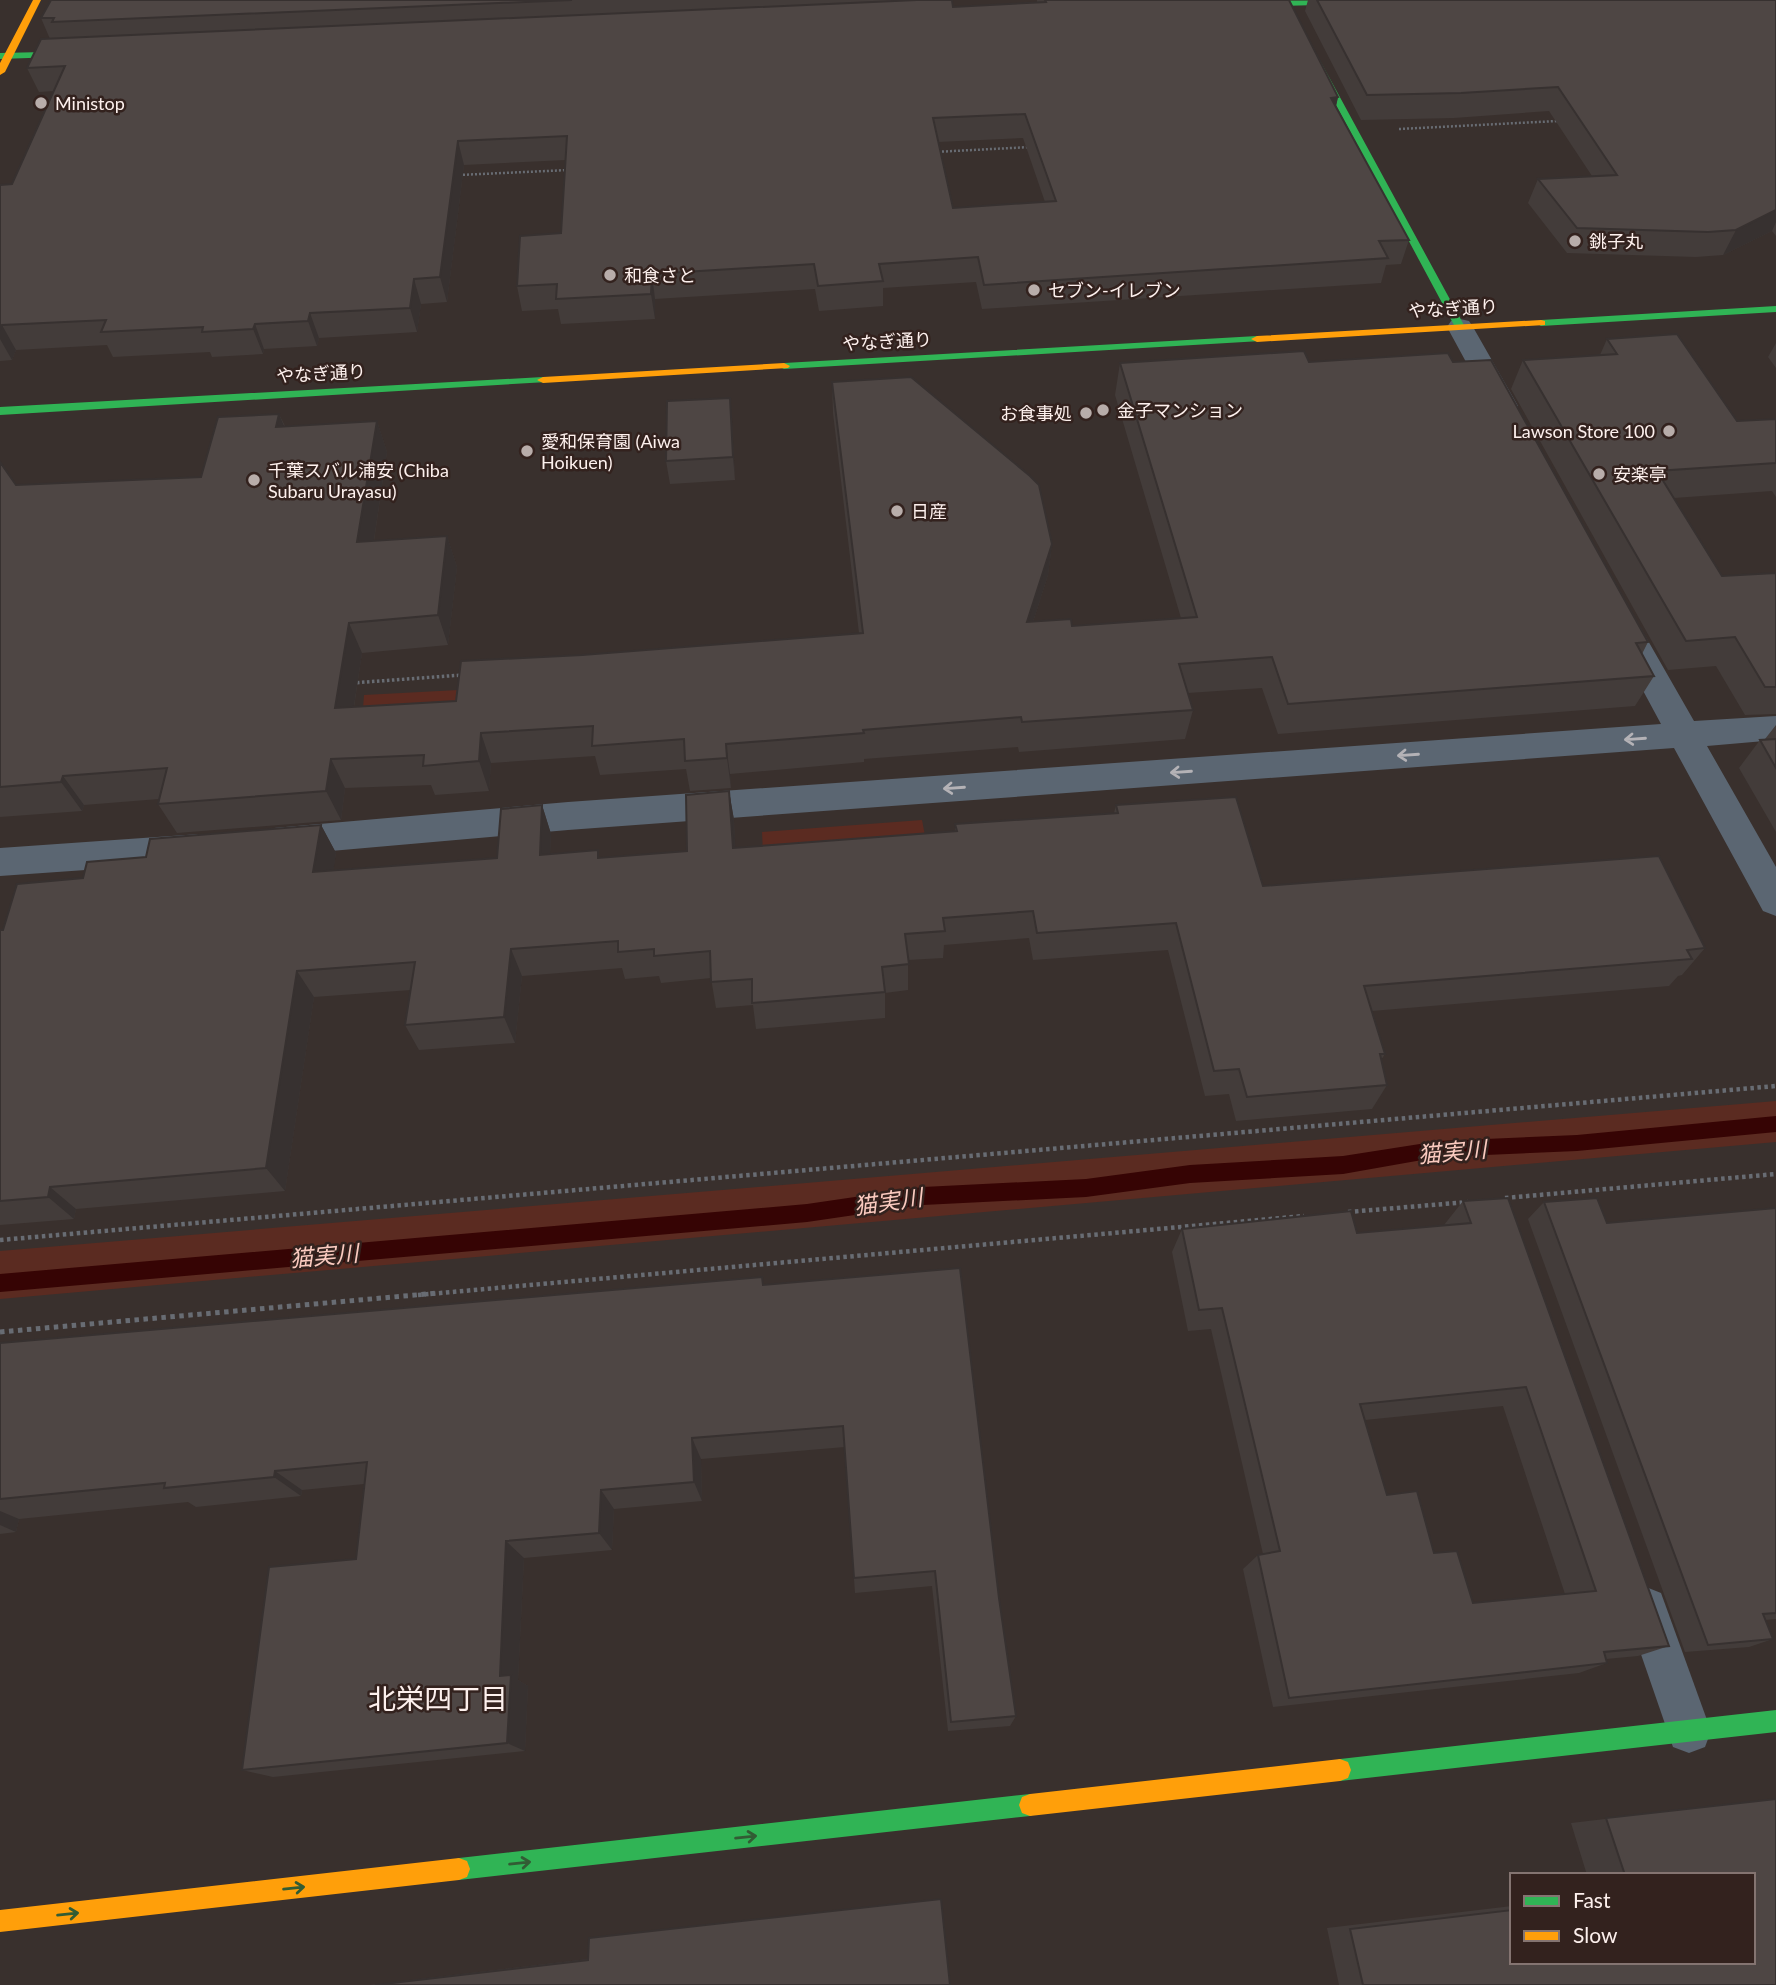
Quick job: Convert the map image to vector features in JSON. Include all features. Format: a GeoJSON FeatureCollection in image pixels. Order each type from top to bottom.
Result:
{"type":"FeatureCollection","features":[{"type":"Feature","properties":{"kind":"street"},"geometry":{"type":"LineString","coordinates":[[0,72],[4,56],[37,0]]}},
{"type":"Feature","properties":{"kind":"street"},"geometry":{"type":"LineString","coordinates":[[1218,5],[1396,0]]}},
{"type":"Feature","properties":{"kind":"street"},"geometry":{"type":"LineString","coordinates":[[1287,2],[1296,21]]}},
{"type":"Feature","properties":{"kind":"street"},"geometry":{"type":"LineString","coordinates":[[1308,46],[1520,436]]}},
{"type":"Feature","properties":{"kind":"street"},"geometry":{"type":"LineString","coordinates":[[4,56],[100,52]]}},
{"type":"Feature","properties":{"kind":"street","name":"やなぎ通り"},"geometry":{"type":"LineString","coordinates":[[0,411],[1776,309]]}},
{"type":"Feature","properties":{"kind":"street"},"geometry":{"type":"LineString","coordinates":[[1614,606],[1776,901]]}},
{"type":"Feature","properties":{"kind":"street"},"geometry":{"type":"LineString","coordinates":[[0,862],[239,845],[568,816],[1776,729]]}},
{"type":"Feature","properties":{"kind":"street"},"geometry":{"type":"LineString","coordinates":[[0,1921],[1776,1721]]}},
{"type":"Feature","properties":{"kind":"lane"},"geometry":{"type":"LineString","coordinates":[[1634,1575],[1689,1731]]}},
{"type":"Feature","properties":{"kind":"path"},"geometry":{"type":"LineString","coordinates":[[1352,131],[1569,120]]}},
{"type":"Feature","properties":{"kind":"path"},"geometry":{"type":"LineString","coordinates":[[928,152],[1039,146]]}},
{"type":"Feature","properties":{"kind":"path"},"geometry":{"type":"LineString","coordinates":[[455,176],[580,169]]}},
{"type":"Feature","properties":{"kind":"path"},"geometry":{"type":"LineString","coordinates":[[348,683],[473,674]]}},
{"type":"Feature","properties":{"kind":"path"},"geometry":{"type":"LineString","coordinates":[[0,1240],[1776,1086]]}},
{"type":"Feature","properties":{"kind":"path"},"geometry":{"type":"LineString","coordinates":[[1500,1199],[1776,1174]]}},
{"type":"Feature","properties":{"kind":"path"},"geometry":{"type":"LineString","coordinates":[[1347,1212],[1472,1201]]}},
{"type":"Feature","properties":{"kind":"path"},"geometry":{"type":"LineString","coordinates":[[0,1332],[1305,1216]]}},
{"type":"Feature","properties":{"kind":"shaded area"},"geometry":{"type":"Polygon","coordinates":[[[496,688],[494,732],[362,721],[364,695],[496,688]]]}},
{"type":"Feature","properties":{"kind":"shaded area"},"geometry":{"type":"Polygon","coordinates":[[[922,820],[930,862],[764,874],[762,832],[922,820]]]}},
{"type":"Feature","properties":{"kind":"shaded area"},"geometry":{"type":"Polygon","coordinates":[[[1776,1101],[1776,1142],[0,1299],[0,1251],[1776,1101]]]}},
{"type":"Feature","properties":{"kind":"building"},"geometry":{"type":"Polygon","coordinates":[[[51,0],[572,0],[52,22],[54,18],[41,18],[51,0]]]}},
{"type":"Feature","properties":{"kind":"building"},"geometry":{"type":"Polygon","coordinates":[[[917,0],[952,0],[953,7],[1046,2],[1045,0],[1289,0],[1338,97],[1331,98],[1409,240],[1379,241],[1388,258],[984,285],[978,257],[879,264],[883,281],[818,286],[814,264],[652,274],[651,294],[556,299],[557,284],[517,286],[520,236],[561,233],[567,136],[458,141],[440,277],[414,279],[410,308],[310,313],[308,321],[255,324],[253,329],[202,332],[203,327],[101,332],[106,320],[2,325],[0,330],[0,185],[12,184],[65,66],[27,68],[41,39],[917,0]],[[1025,114],[933,118],[953,208],[1056,201],[1025,114]]]}},
{"type":"Feature","properties":{"kind":"building"},"geometry":{"type":"Polygon","coordinates":[[[1317,0],[1776,0],[1776,210],[1736,230],[1708,232],[1577,228],[1538,179],[1617,175],[1558,87],[1367,95],[1317,0]]]}},
{"type":"Feature","properties":{"kind":"building"},"geometry":{"type":"Polygon","coordinates":[[[1677,334],[1737,421],[1776,419],[1776,463],[1657,471],[1722,576],[1776,573],[1776,687],[1765,687],[1735,637],[1686,641],[1523,360],[1617,354],[1607,339],[1677,334]]]}},
{"type":"Feature","properties":{"kind":"building"},"geometry":{"type":"Polygon","coordinates":[[[1304,351],[1309,362],[1448,353],[1453,362],[1491,360],[1648,642],[1636,643],[1654,676],[1288,704],[1272,657],[1179,664],[1193,710],[1022,722],[1021,717],[726,744],[727,758],[685,761],[684,739],[592,746],[593,726],[481,733],[479,761],[423,766],[424,755],[331,759],[326,791],[158,804],[167,768],[63,776],[61,782],[0,787],[0,462],[16,485],[201,477],[218,417],[279,414],[276,427],[377,421],[357,542],[447,536],[438,615],[349,623],[335,708],[456,701],[461,661],[582,655],[863,633],[832,382],[911,377],[1039,485],[1052,544],[1027,622],[1071,619],[1072,626],[1197,617],[1120,363],[1304,351]]]}},
{"type":"Feature","properties":{"kind":"building"},"geometry":{"type":"Polygon","coordinates":[[[730,398],[733,457],[666,461],[667,401],[730,398]]]}},
{"type":"Feature","properties":{"kind":"building"},"geometry":{"type":"Polygon","coordinates":[[[1776,739],[1776,768],[1760,740],[1776,739]]]}},
{"type":"Feature","properties":{"kind":"building"},"geometry":{"type":"Polygon","coordinates":[[[729,791],[733,848],[957,831],[955,824],[1118,813],[1116,805],[1236,797],[1263,886],[1659,856],[1705,948],[1687,950],[1692,959],[1364,986],[1385,1054],[1380,1054],[1387,1085],[1247,1097],[1239,1069],[1214,1071],[1176,923],[1037,933],[1033,911],[943,918],[945,931],[905,934],[909,964],[882,967],[885,992],[752,1003],[752,979],[711,982],[710,951],[654,956],[654,949],[618,952],[618,941],[511,949],[504,1017],[405,1025],[415,962],[297,971],[266,1168],[50,1187],[48,1197],[0,1201],[0,930],[3,930],[17,884],[83,878],[87,862],[146,857],[150,839],[321,825],[313,872],[497,858],[501,809],[542,805],[540,855],[598,850],[598,858],[687,851],[686,795],[729,791]]]}},
{"type":"Feature","properties":{"kind":"building"},"geometry":{"type":"Polygon","coordinates":[[[1508,1198],[1669,1646],[1604,1652],[1607,1663],[1289,1698],[1258,1555],[1280,1551],[1222,1308],[1199,1310],[1182,1229],[1351,1211],[1357,1233],[1471,1223],[1463,1201],[1508,1198]],[[1526,1387],[1360,1404],[1387,1495],[1417,1491],[1434,1553],[1457,1551],[1473,1603],[1596,1591],[1526,1387]]]}},
{"type":"Feature","properties":{"kind":"building"},"geometry":{"type":"Polygon","coordinates":[[[1597,1198],[1607,1223],[1776,1208],[1776,1613],[1763,1614],[1773,1639],[1708,1645],[1544,1202],[1597,1198]]]}},
{"type":"Feature","properties":{"kind":"building"},"geometry":{"type":"Polygon","coordinates":[[[960,1268],[999,1598],[1016,1716],[951,1722],[935,1571],[854,1578],[843,1426],[692,1438],[694,1482],[601,1490],[599,1533],[506,1541],[500,1676],[511,1675],[507,1743],[242,1770],[269,1567],[356,1559],[367,1462],[275,1471],[274,1477],[164,1488],[165,1483],[0,1499],[0,1343],[762,1277],[763,1285],[960,1268]]]}},
{"type":"Feature","properties":{"kind":"building"},"geometry":{"type":"Polygon","coordinates":[[[1776,1799],[1776,1985],[1363,1985],[1350,1929],[1510,1910],[1510,1964],[1755,1964],[1755,1873],[1624,1873],[1606,1818],[1776,1799]]]}},
{"type":"Feature","properties":{"kind":"building"},"geometry":{"type":"Polygon","coordinates":[[[941,1899],[950,1985],[375,1985],[588,1960],[589,1938],[941,1899]]]}},
{"type":"Feature","properties":{"kind":"waterway","name":"猫実川"},"geometry":{"type":"LineString","coordinates":[[0,1283],[807,1213],[923,1196],[1086,1188],[1190,1174],[1343,1165],[1439,1149],[1577,1143],[1776,1124]]}},
{"type":"Feature","properties":{"kind":"traffic: fast"},"geometry":{"type":"LineString","coordinates":[[1237,4],[1396,0]]}},
{"type":"Feature","properties":{"kind":"traffic: fast"},"geometry":{"type":"LineString","coordinates":[[0,56],[86,53]]}},
{"type":"Feature","properties":{"kind":"traffic: fast"},"geometry":{"type":"LineString","coordinates":[[1313,55],[1460,327]]}},
{"type":"Feature","properties":{"kind":"traffic: fast"},"geometry":{"type":"LineString","coordinates":[[1541,323],[1776,309]]}},
{"type":"Feature","properties":{"kind":"traffic: fast"},"geometry":{"type":"LineString","coordinates":[[784,366],[1257,339]]}},
{"type":"Feature","properties":{"kind":"traffic: fast"},"geometry":{"type":"LineString","coordinates":[[0,411],[543,380]]}},
{"type":"Feature","properties":{"kind":"traffic: fast"},"geometry":{"type":"LineString","coordinates":[[1340,1770],[1776,1721]]}},
{"type":"Feature","properties":{"kind":"traffic: fast"},"geometry":{"type":"LineString","coordinates":[[459,1869],[1030,1805]]}},
{"type":"Feature","properties":{"kind":"traffic: slow"},"geometry":{"type":"LineString","coordinates":[[0,72],[37,0]]}},
{"type":"Feature","properties":{"kind":"traffic: slow"},"geometry":{"type":"LineString","coordinates":[[1257,339],[1541,323]]}},
{"type":"Feature","properties":{"kind":"traffic: slow"},"geometry":{"type":"LineString","coordinates":[[543,380],[784,366]]}},
{"type":"Feature","properties":{"kind":"traffic: slow"},"geometry":{"type":"LineString","coordinates":[[1030,1805],[1340,1770]]}},
{"type":"Feature","properties":{"kind":"traffic: slow"},"geometry":{"type":"LineString","coordinates":[[0,1921],[459,1869]]}},
{"type":"Feature","properties":{"kind":"place","name":"Ministop"},"geometry":{"type":"Point","coordinates":[41,103]}},
{"type":"Feature","properties":{"kind":"place","name":"銚子丸"},"geometry":{"type":"Point","coordinates":[1575,241]}},
{"type":"Feature","properties":{"kind":"place","name":"和食さと"},"geometry":{"type":"Point","coordinates":[610,275]}},
{"type":"Feature","properties":{"kind":"place","name":"セブン-イレブン"},"geometry":{"type":"Point","coordinates":[1034,290]}},
{"type":"Feature","properties":{"kind":"place","name":"金子マンション"},"geometry":{"type":"Point","coordinates":[1103,410]}},
{"type":"Feature","properties":{"kind":"place","name":"お食事処"},"geometry":{"type":"Point","coordinates":[1086,413]}},
{"type":"Feature","properties":{"kind":"place","name":"Lawson Store 100"},"geometry":{"type":"Point","coordinates":[1669,431]}},
{"type":"Feature","properties":{"kind":"place","name":"愛和保育園 (Aiwa Hoikuen)"},"geometry":{"type":"Point","coordinates":[527,451]}},
{"type":"Feature","properties":{"kind":"place","name":"安楽亭"},"geometry":{"type":"Point","coordinates":[1599,474]}},
{"type":"Feature","properties":{"kind":"place","name":"千葉スバル浦安 (Chiba Subaru Urayasu)"},"geometry":{"type":"Point","coordinates":[254,480]}},
{"type":"Feature","properties":{"kind":"place","name":"日産"},"geometry":{"type":"Point","coordinates":[897,511]}},
{"type":"Feature","properties":{"kind":"district","name":"北栄四丁目"},"geometry":{"type":"Point","coordinates":[438,1698]}}]}
